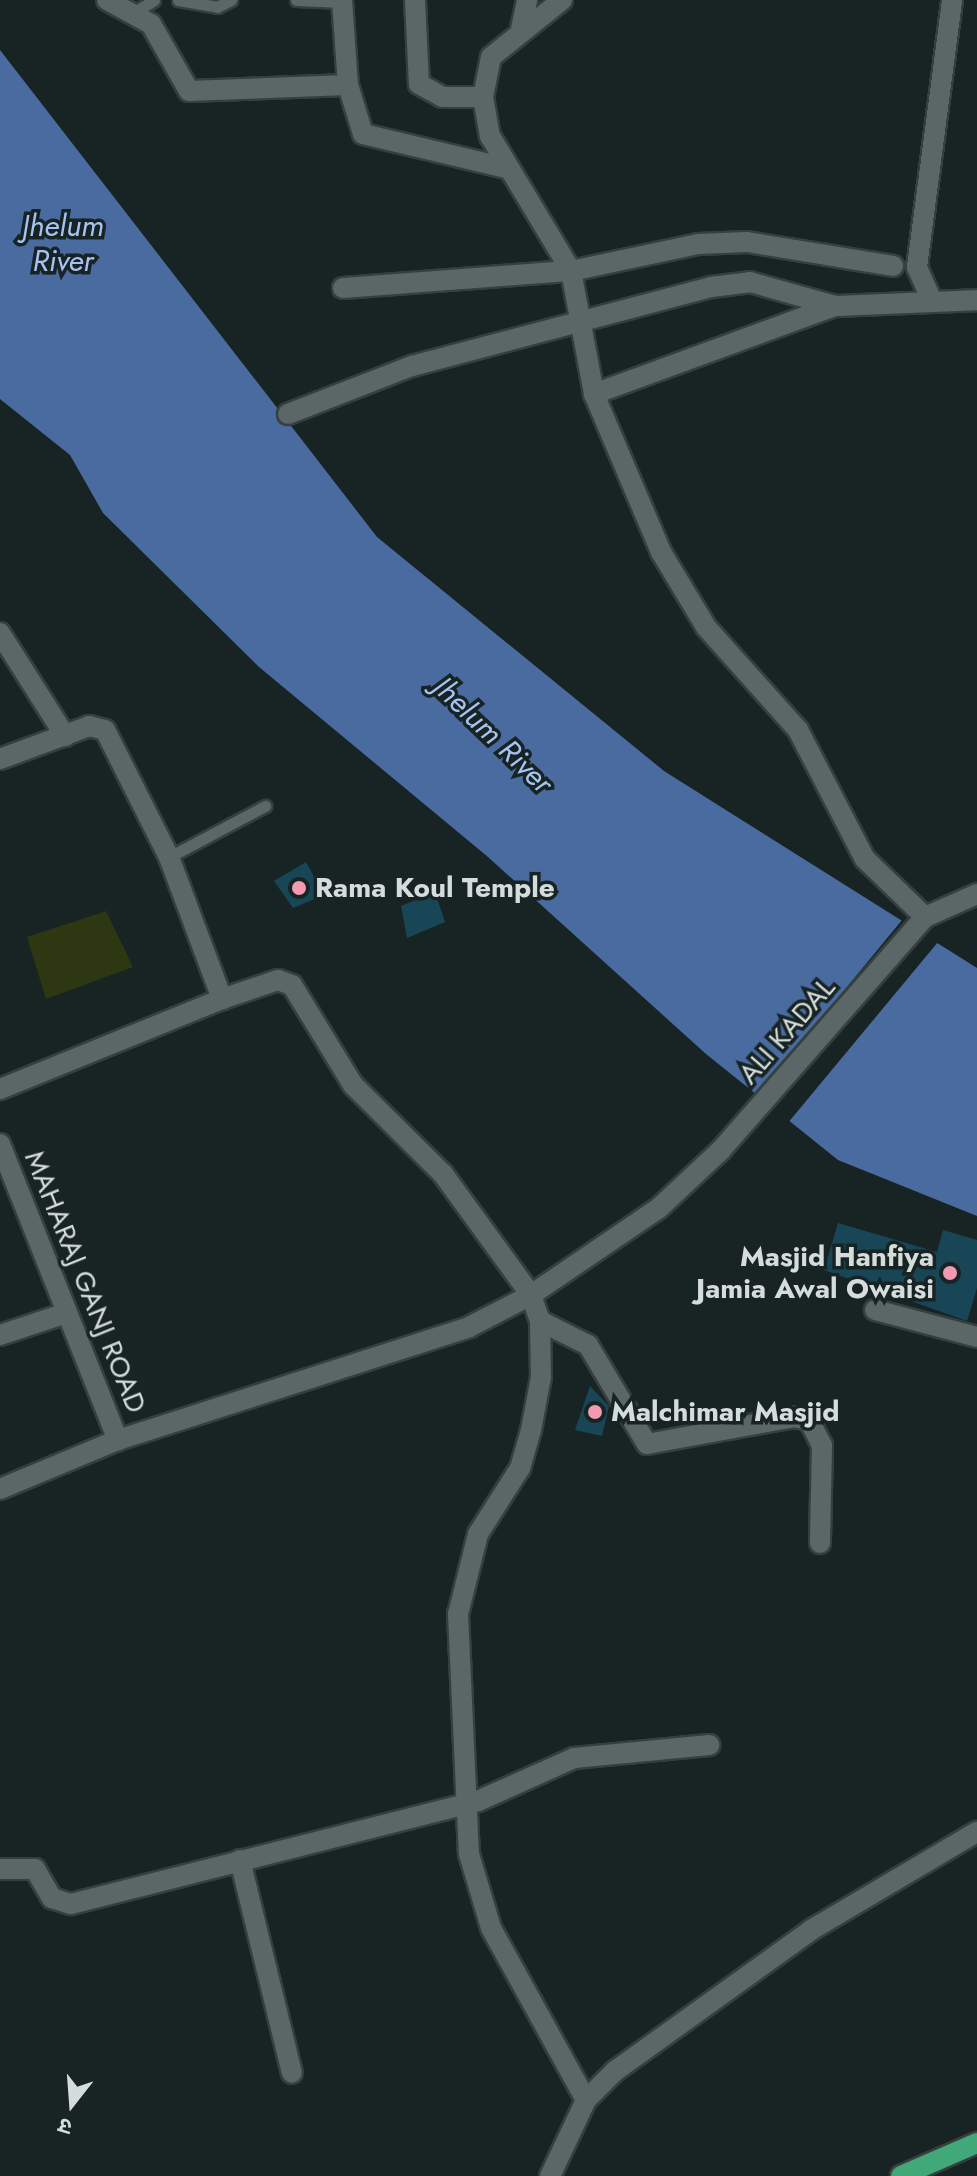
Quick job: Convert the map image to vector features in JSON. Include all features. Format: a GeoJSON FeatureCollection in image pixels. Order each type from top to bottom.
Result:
{"type":"FeatureCollection","features":[{"type":"Feature","properties":{"kind":"main road"},"geometry":{"type":"LineString","coordinates":[[901,2176],[977,2143]]}},
{"type":"Feature","properties":{"kind":"street"},"geometry":{"type":"LineString","coordinates":[[107,0],[136,11],[163,38],[189,91],[348,85]]}},
{"type":"Feature","properties":{"kind":"street"},"geometry":{"type":"LineString","coordinates":[[415,0],[419,84],[442,97],[483,97]]}},
{"type":"Feature","properties":{"kind":"street"},"geometry":{"type":"LineString","coordinates":[[521,29],[527,0]]}},
{"type":"Feature","properties":{"kind":"street"},"geometry":{"type":"LineString","coordinates":[[562,0],[521,29],[491,57],[483,97],[506,168],[571,271],[594,394],[661,552],[706,627],[798,730],[885,886],[925,917],[977,894]]}},
{"type":"Feature","properties":{"kind":"street"},"geometry":{"type":"LineString","coordinates":[[932,301],[917,267],[952,0]]}},
{"type":"Feature","properties":{"kind":"street"},"geometry":{"type":"LineString","coordinates":[[342,1],[348,85],[363,134],[506,168]]}},
{"type":"Feature","properties":{"kind":"street"},"geometry":{"type":"LineString","coordinates":[[343,288],[571,271],[698,244],[747,242],[893,266]]}},
{"type":"Feature","properties":{"kind":"street"},"geometry":{"type":"LineString","coordinates":[[288,414],[412,366],[750,282],[835,306]]}},
{"type":"Feature","properties":{"kind":"street"},"geometry":{"type":"LineString","coordinates":[[594,394],[835,306],[977,300]]}},
{"type":"Feature","properties":{"kind":"street"},"geometry":{"type":"LineString","coordinates":[[0,633],[65,736]]}},
{"type":"Feature","properties":{"kind":"street"},"geometry":{"type":"LineString","coordinates":[[0,759],[89,726],[116,742],[169,857],[222,999]]}},
{"type":"Feature","properties":{"kind":"street","name":"ALI KADAL"},"geometry":{"type":"LineString","coordinates":[[0,1489],[118,1440],[371,1362],[531,1295],[659,1208],[721,1150],[925,917]]}},
{"type":"Feature","properties":{"kind":"street"},"geometry":{"type":"LineString","coordinates":[[0,1089],[222,999],[278,980],[292,985],[353,1085],[443,1174],[531,1295],[540,1321],[541,1377],[520,1468],[478,1534],[462,1580],[461,1803],[491,1928],[586,2100]]}},
{"type":"Feature","properties":{"kind":"street","name":"MAHARAJ GANJ ROAD"},"geometry":{"type":"LineString","coordinates":[[0,1144],[63,1314],[118,1440]]}},
{"type":"Feature","properties":{"kind":"street"},"geometry":{"type":"LineString","coordinates":[[875,1310],[977,1337]]}},
{"type":"Feature","properties":{"kind":"street"},"geometry":{"type":"LineString","coordinates":[[0,1335],[63,1314]]}},
{"type":"Feature","properties":{"kind":"street"},"geometry":{"type":"LineString","coordinates":[[540,1321],[588,1345],[647,1444],[794,1417],[809,1420],[822,1445],[820,1543]]}},
{"type":"Feature","properties":{"kind":"street"},"geometry":{"type":"LineString","coordinates":[[0,1869],[35,1869],[52,1898],[71,1904],[461,1803],[574,1758],[709,1745]]}},
{"type":"Feature","properties":{"kind":"street"},"geometry":{"type":"LineString","coordinates":[[550,2176],[586,2100],[626,2063],[811,1930],[977,1832]]}},
{"type":"Feature","properties":{"kind":"street"},"geometry":{"type":"LineString","coordinates":[[240,1860],[292,2073]]}},
{"type":"Feature","properties":{"kind":"lane"},"geometry":{"type":"LineString","coordinates":[[136,11],[154,0]]}},
{"type":"Feature","properties":{"kind":"lane"},"geometry":{"type":"LineString","coordinates":[[178,0],[217,7],[231,0]]}},
{"type":"Feature","properties":{"kind":"lane"},"geometry":{"type":"LineString","coordinates":[[296,0],[342,1]]}},
{"type":"Feature","properties":{"kind":"lane"},"geometry":{"type":"LineString","coordinates":[[169,857],[265,806]]}},
{"type":"Feature","properties":{"kind":"green space"},"geometry":{"type":"Polygon","coordinates":[[[106,911],[133,967],[46,999],[27,937],[106,911]]]}},
{"type":"Feature","properties":{"kind":"water","name":"Jhelum River"},"geometry":{"type":"Polygon","coordinates":[[[0,50],[377,537],[664,771],[977,968],[977,1216],[838,1160],[706,1054],[488,857],[259,667],[103,513],[70,455],[0,399],[0,50]]]}},
{"type":"Feature","properties":{"kind":"pier"},"geometry":{"type":"Polygon","coordinates":[[[902,920],[938,942],[787,1124],[755,1099],[902,920]]]}},
{"type":"Feature","properties":{"kind":"building","name":"Rama Koul Temple"},"geometry":{"type":"Polygon","coordinates":[[[306,862],[324,895],[293,908],[274,881],[306,862]]]}},
{"type":"Feature","properties":{"kind":"building"},"geometry":{"type":"Polygon","coordinates":[[[435,892],[445,922],[407,938],[401,906],[435,892]]]}},
{"type":"Feature","properties":{"kind":"building"},"geometry":{"type":"Polygon","coordinates":[[[838,1223],[937,1252],[943,1230],[977,1240],[977,1288],[967,1321],[824,1270],[838,1223]]]}},
{"type":"Feature","properties":{"kind":"building","name":"Malchimar Masjid"},"geometry":{"type":"Polygon","coordinates":[[[590,1386],[609,1406],[602,1436],[575,1430],[590,1386]]]}},
{"type":"Feature","properties":{"kind":"place","name":"Rama Koul Temple"},"geometry":{"type":"Point","coordinates":[299,888]}},
{"type":"Feature","properties":{"kind":"place","name":"Masjid Hanfiya Jamia Awal Owaisi"},"geometry":{"type":"Point","coordinates":[950,1273]}},
{"type":"Feature","properties":{"kind":"place","name":"Malchimar Masjid"},"geometry":{"type":"Point","coordinates":[595,1412]}}]}
